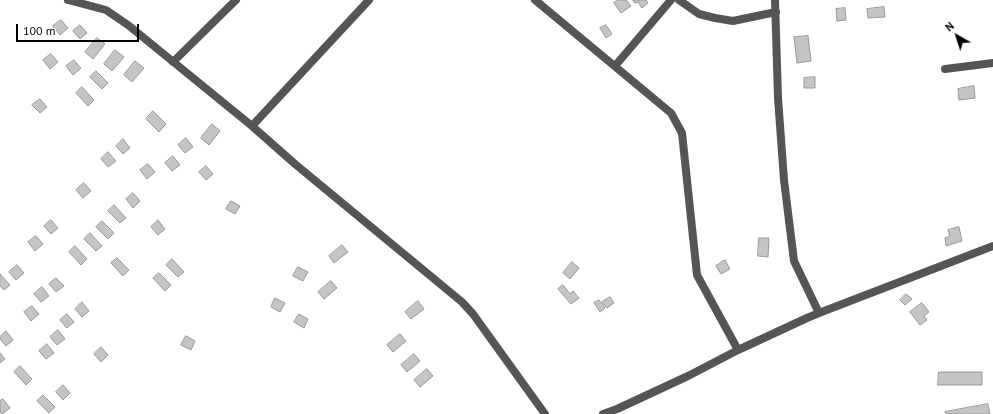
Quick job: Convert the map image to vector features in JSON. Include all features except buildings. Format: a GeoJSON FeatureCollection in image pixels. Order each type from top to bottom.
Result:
{"type":"FeatureCollection","features":[{"type":"Feature","properties":{"kind":"street"},"geometry":{"type":"LineString","coordinates":[[68,0],[106,10],[128,24],[462,302],[473,314],[545,414]]}},
{"type":"Feature","properties":{"kind":"street"},"geometry":{"type":"LineString","coordinates":[[173,62],[236,0]]}},
{"type":"Feature","properties":{"kind":"street"},"geometry":{"type":"LineString","coordinates":[[252,126],[369,0]]}},
{"type":"Feature","properties":{"kind":"street"},"geometry":{"type":"LineString","coordinates":[[535,0],[671,113],[682,133],[697,275],[738,350]]}},
{"type":"Feature","properties":{"kind":"street"},"geometry":{"type":"LineString","coordinates":[[615,66],[671,0]]}},
{"type":"Feature","properties":{"kind":"street"},"geometry":{"type":"LineString","coordinates":[[679,0],[699,14],[733,21],[776,12]]}},
{"type":"Feature","properties":{"kind":"street"},"geometry":{"type":"LineString","coordinates":[[775,0],[778,98],[784,180],[794,261],[819,313]]}},
{"type":"Feature","properties":{"kind":"street"},"geometry":{"type":"LineString","coordinates":[[945,69],[993,64]]}},
{"type":"Feature","properties":{"kind":"street"},"geometry":{"type":"LineString","coordinates":[[603,414],[688,376],[738,350],[807,318],[993,246]]}}]}
